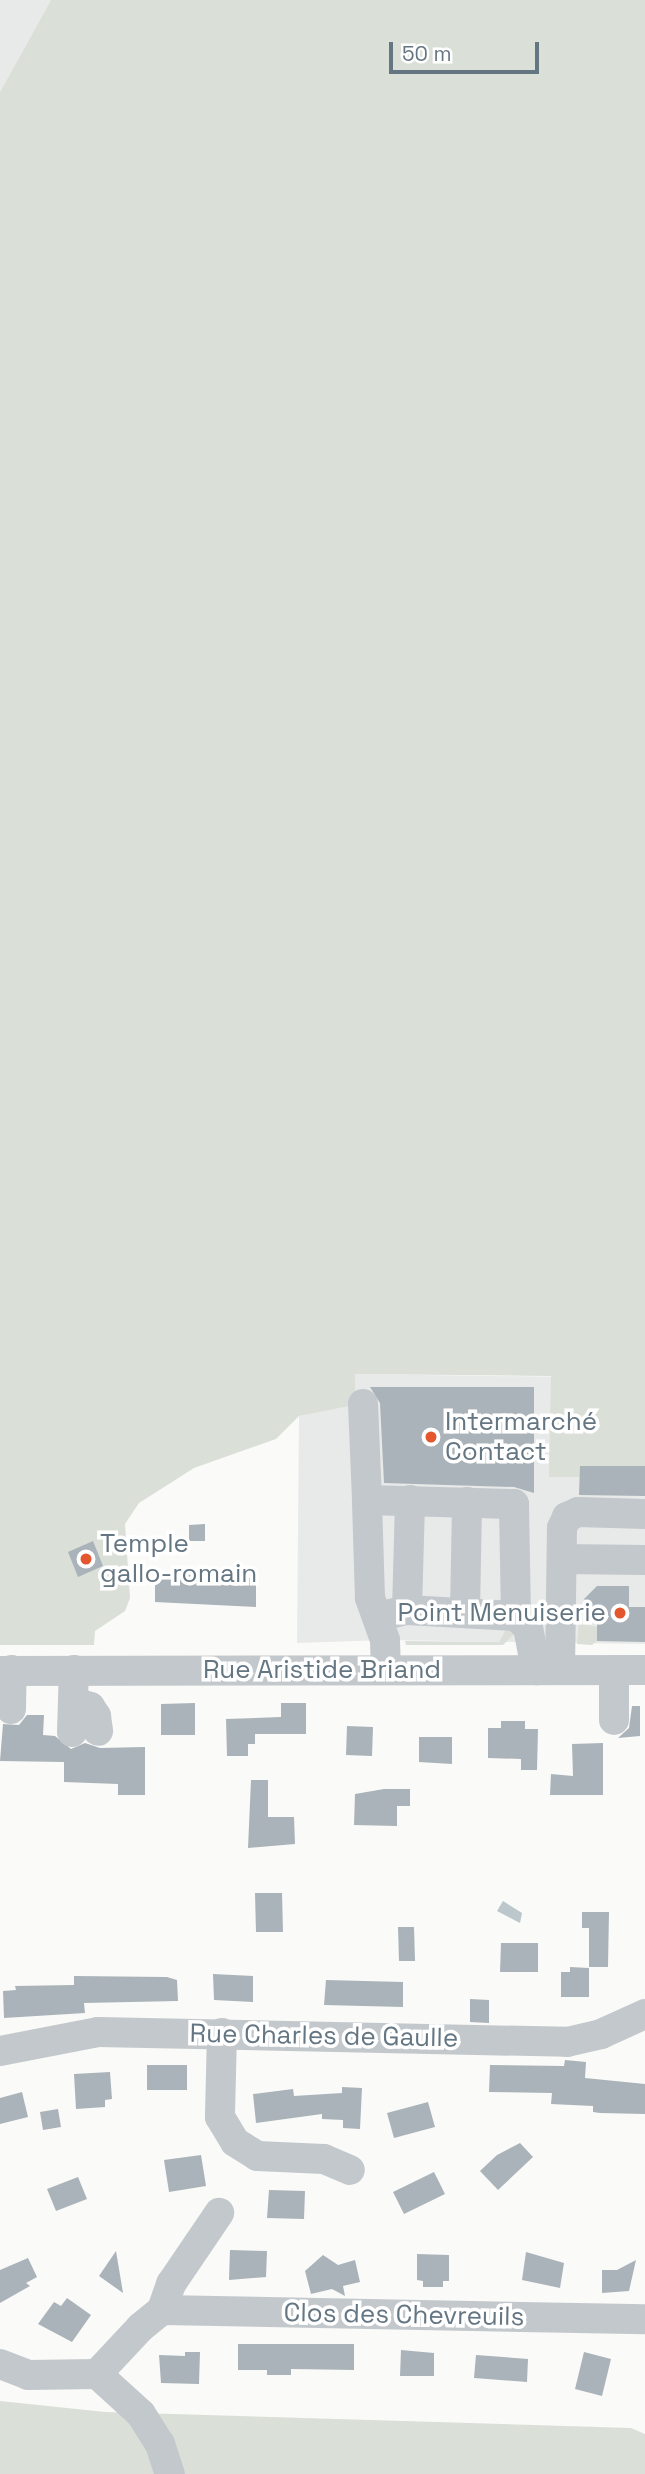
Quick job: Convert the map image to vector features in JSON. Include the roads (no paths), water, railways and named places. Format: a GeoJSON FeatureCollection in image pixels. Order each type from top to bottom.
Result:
{"type":"FeatureCollection","features":[{"type":"Feature","properties":{"kind":"street"},"geometry":{"type":"LineString","coordinates":[[363,1404],[370,1598],[385,1640],[386,1670]]}},
{"type":"Feature","properties":{"kind":"street"},"geometry":{"type":"LineString","coordinates":[[367,1500],[514,1504],[516,1616]]}},
{"type":"Feature","properties":{"kind":"street"},"geometry":{"type":"LineString","coordinates":[[407,1610],[410,1500]]}},
{"type":"Feature","properties":{"kind":"street"},"geometry":{"type":"LineString","coordinates":[[465,1611],[467,1502]]}},
{"type":"Feature","properties":{"kind":"street"},"geometry":{"type":"LineString","coordinates":[[548,1670],[567,1517],[578,1512],[645,1514]]}},
{"type":"Feature","properties":{"kind":"street"},"geometry":{"type":"LineString","coordinates":[[562,1559],[645,1560]]}},
{"type":"Feature","properties":{"kind":"street"},"geometry":{"type":"LineString","coordinates":[[378,1617],[407,1610],[465,1611],[516,1616],[528,1627],[548,1670]]}},
{"type":"Feature","properties":{"kind":"street"},"geometry":{"type":"LineString","coordinates":[[74,1670],[81,1722]]}},
{"type":"Feature","properties":{"kind":"street"},"geometry":{"type":"LineString","coordinates":[[614,1670],[614,1720]]}},
{"type":"Feature","properties":{"kind":"street","name":"Rue Aristide Briand"},"geometry":{"type":"LineString","coordinates":[[6,1671],[645,1670]]}},
{"type":"Feature","properties":{"kind":"street"},"geometry":{"type":"LineString","coordinates":[[6,1671],[11,1709]]}},
{"type":"Feature","properties":{"kind":"street","name":"Rue Charles de Gaulle"},"geometry":{"type":"LineString","coordinates":[[0,2050],[98,2032],[567,2042],[601,2034],[645,2014]]}},
{"type":"Feature","properties":{"kind":"street"},"geometry":{"type":"LineString","coordinates":[[222,2033],[220,2117],[235,2143],[257,2156],[324,2159],[350,2170]]}},
{"type":"Feature","properties":{"kind":"street"},"geometry":{"type":"LineString","coordinates":[[97,2374],[141,2326],[162,2311],[171,2284],[219,2213]]}},
{"type":"Feature","properties":{"kind":"street","name":"Clos des Chevreuils"},"geometry":{"type":"LineString","coordinates":[[162,2311],[645,2319]]}},
{"type":"Feature","properties":{"kind":"street"},"geometry":{"type":"LineString","coordinates":[[0,2364],[28,2375],[97,2374],[141,2414],[160,2444],[170,2474]]}},
{"type":"Feature","properties":{"kind":"place","name":"Intermarché Contact"},"geometry":{"type":"Point","coordinates":[431,1437]}},
{"type":"Feature","properties":{"kind":"place","name":"Temple gallo-romain"},"geometry":{"type":"Point","coordinates":[86,1559]}},
{"type":"Feature","properties":{"kind":"place","name":"Point Menuiserie"},"geometry":{"type":"Point","coordinates":[620,1613]}}]}
